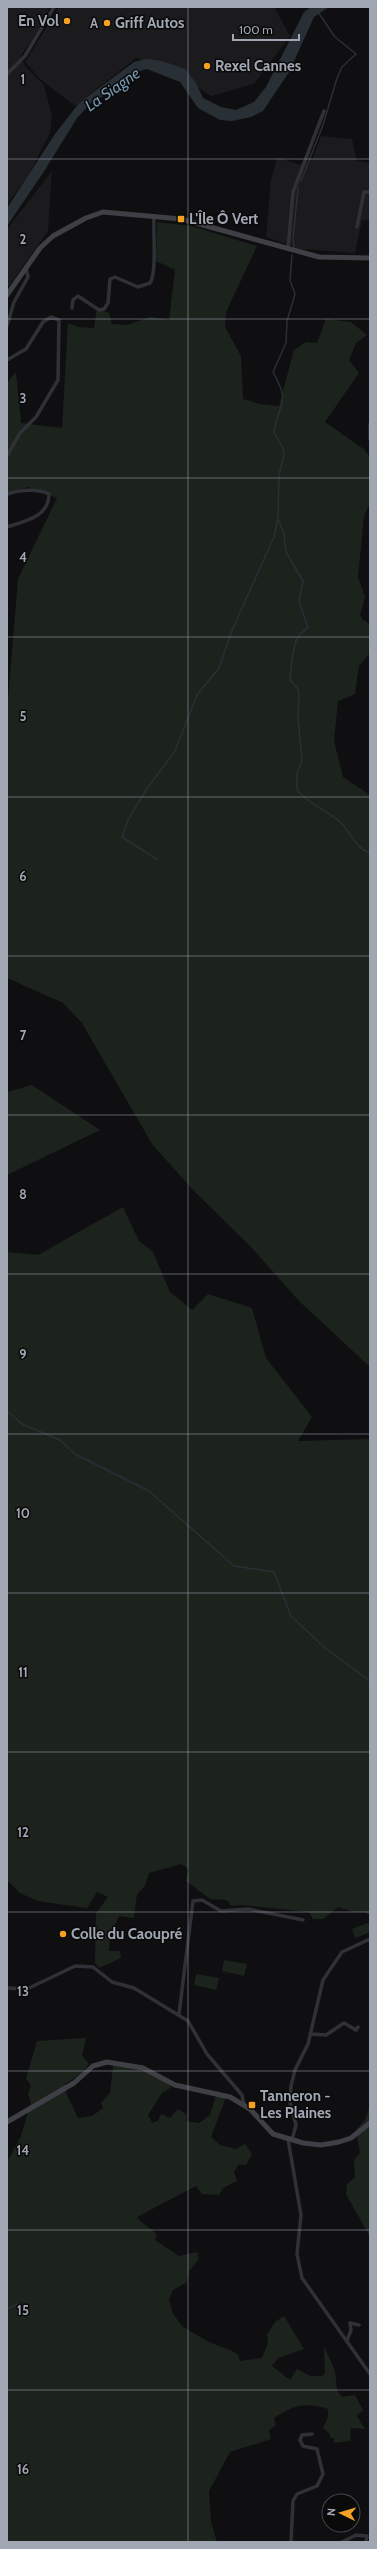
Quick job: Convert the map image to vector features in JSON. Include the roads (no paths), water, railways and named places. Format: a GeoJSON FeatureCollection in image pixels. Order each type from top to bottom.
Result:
{"type":"FeatureCollection","features":[{"type":"Feature","properties":{"kind":"street"},"geometry":{"type":"LineString","coordinates":[[7,74],[25,56],[54,7]]}},
{"type":"Feature","properties":{"kind":"street"},"geometry":{"type":"LineString","coordinates":[[288,249],[293,192],[324,111]]}},
{"type":"Feature","properties":{"kind":"street"},"geometry":{"type":"LineString","coordinates":[[357,227],[364,192],[370,192]]}},
{"type":"Feature","properties":{"kind":"street"},"geometry":{"type":"LineString","coordinates":[[7,295],[46,242],[65,228],[96,214],[118,212],[154,216],[210,225],[319,257],[370,258]]}},
{"type":"Feature","properties":{"kind":"street"},"geometry":{"type":"LineString","coordinates":[[72,308],[73,300],[78,296],[99,310],[104,309],[108,303],[110,279],[115,277],[138,287],[150,283],[155,268],[153,241],[154,216]]}},
{"type":"Feature","properties":{"kind":"street"},"geometry":{"type":"LineString","coordinates":[[7,326],[14,302],[28,277],[26,268]]}},
{"type":"Feature","properties":{"kind":"street"},"geometry":{"type":"LineString","coordinates":[[7,360],[26,349],[43,322],[51,317],[59,320],[58,380],[36,417],[20,433],[7,456]]}},
{"type":"Feature","properties":{"kind":"street"},"geometry":{"type":"LineString","coordinates":[[370,424],[370,439]]}},
{"type":"Feature","properties":{"kind":"street"},"geometry":{"type":"LineString","coordinates":[[7,494],[28,491],[44,492],[49,494],[49,502],[42,513],[34,518],[7,527]]}},
{"type":"Feature","properties":{"kind":"street"},"geometry":{"type":"LineString","coordinates":[[179,2014],[194,1901],[202,1900],[221,1911],[248,1908],[303,1920]]}},
{"type":"Feature","properties":{"kind":"street"},"geometry":{"type":"LineString","coordinates":[[370,1939],[342,1952],[323,1980],[308,2044],[295,2070],[291,2086],[290,2103],[296,2125],[290,2140],[301,2216],[297,2244],[298,2265],[308,2288],[347,2340],[370,2374]]}},
{"type":"Feature","properties":{"kind":"street"},"geometry":{"type":"LineString","coordinates":[[7,1988],[27,1989],[75,1966],[87,1965],[100,1971],[112,1982],[134,1988],[170,2011],[179,2014],[188,2021],[207,2054],[242,2095],[244,2105]]}},
{"type":"Feature","properties":{"kind":"street"},"geometry":{"type":"LineString","coordinates":[[310,2034],[326,2035],[344,2023],[349,2028],[356,2030],[358,2028]]}},
{"type":"Feature","properties":{"kind":"street"},"geometry":{"type":"LineString","coordinates":[[7,2122],[74,2083],[93,2066],[107,2062],[143,2068],[175,2085],[223,2094],[244,2105],[273,2134],[290,2140],[310,2144],[332,2144],[351,2138],[370,2123]]}},
{"type":"Feature","properties":{"kind":"street"},"geometry":{"type":"LineString","coordinates":[[347,2340],[351,2330],[350,2323],[359,2325]]}},
{"type":"Feature","properties":{"kind":"street"},"geometry":{"type":"LineString","coordinates":[[291,2542],[293,2501],[297,2494],[317,2486],[323,2474],[317,2449],[303,2446],[300,2440],[302,2435],[312,2434]]}},
{"type":"Feature","properties":{"kind":"street"},"geometry":{"type":"LineString","coordinates":[[366,2542],[367,2536],[370,2532]]}},
{"type":"Feature","properties":{"kind":"street"},"geometry":{"type":"LineString","coordinates":[[342,2542],[356,2535],[367,2536]]}},
{"type":"Feature","properties":{"kind":"water","name":"La Siagne"},"geometry":{"type":"Polygon","coordinates":[[[311,7],[329,7],[314,17],[289,72],[263,111],[251,117],[232,121],[220,120],[198,108],[180,82],[147,69],[140,71],[133,79],[123,86],[92,102],[77,118],[43,173],[7,226],[7,208],[55,134],[79,103],[134,62],[146,59],[162,61],[185,69],[196,83],[203,98],[221,107],[236,110],[254,102],[266,87],[304,12],[311,7]]]}},
{"type":"Feature","properties":{"kind":"waterway"},"geometry":{"type":"LineString","coordinates":[[301,181],[323,125],[337,78],[342,67],[356,54],[335,37],[318,12]]}},
{"type":"Feature","properties":{"kind":"waterway"},"geometry":{"type":"LineString","coordinates":[[294,247],[293,239],[298,188]]}},
{"type":"Feature","properties":{"kind":"waterway"},"geometry":{"type":"LineString","coordinates":[[158,860],[122,837],[128,820],[146,790],[175,751],[197,695],[219,668],[232,630],[274,537],[278,518],[279,475],[284,455],[283,448],[274,432],[283,397],[273,372],[286,343],[287,321],[295,294],[290,280],[292,255]]}},
{"type":"Feature","properties":{"kind":"waterway"},"geometry":{"type":"LineString","coordinates":[[278,518],[284,534],[286,552],[303,581],[299,601],[308,627],[299,636],[296,642],[290,676],[290,680],[298,689],[299,696],[298,718],[302,760],[297,773],[297,790],[313,804],[340,822],[357,844],[365,851],[370,853]]}},
{"type":"Feature","properties":{"kind":"waterway"},"geometry":{"type":"LineString","coordinates":[[7,1411],[22,1424],[60,1440],[75,1454],[149,1491],[234,1566],[274,1572],[291,1616],[325,1648],[370,1681]]}},
{"type":"Feature","properties":{"kind":"waterway"},"geometry":{"type":"LineString","coordinates":[[7,2309],[17,2304]]}},
{"type":"Feature","properties":{"kind":"place","name":"En Vol"},"geometry":{"type":"Point","coordinates":[67,21]}},
{"type":"Feature","properties":{"kind":"place","name":"Griff Autos"},"geometry":{"type":"Point","coordinates":[107,23]}},
{"type":"Feature","properties":{"kind":"place","name":"Rexel Cannes"},"geometry":{"type":"Point","coordinates":[207,66]}},
{"type":"Feature","properties":{"kind":"place","name":"L'Île Ô Vert"},"geometry":{"type":"Point","coordinates":[181,219]}},
{"type":"Feature","properties":{"kind":"place","name":"Colle du Caoupré"},"geometry":{"type":"Point","coordinates":[63,1934]}},
{"type":"Feature","properties":{"kind":"place","name":"Tanneron - Les Plaines"},"geometry":{"type":"Point","coordinates":[252,2105]}}]}
